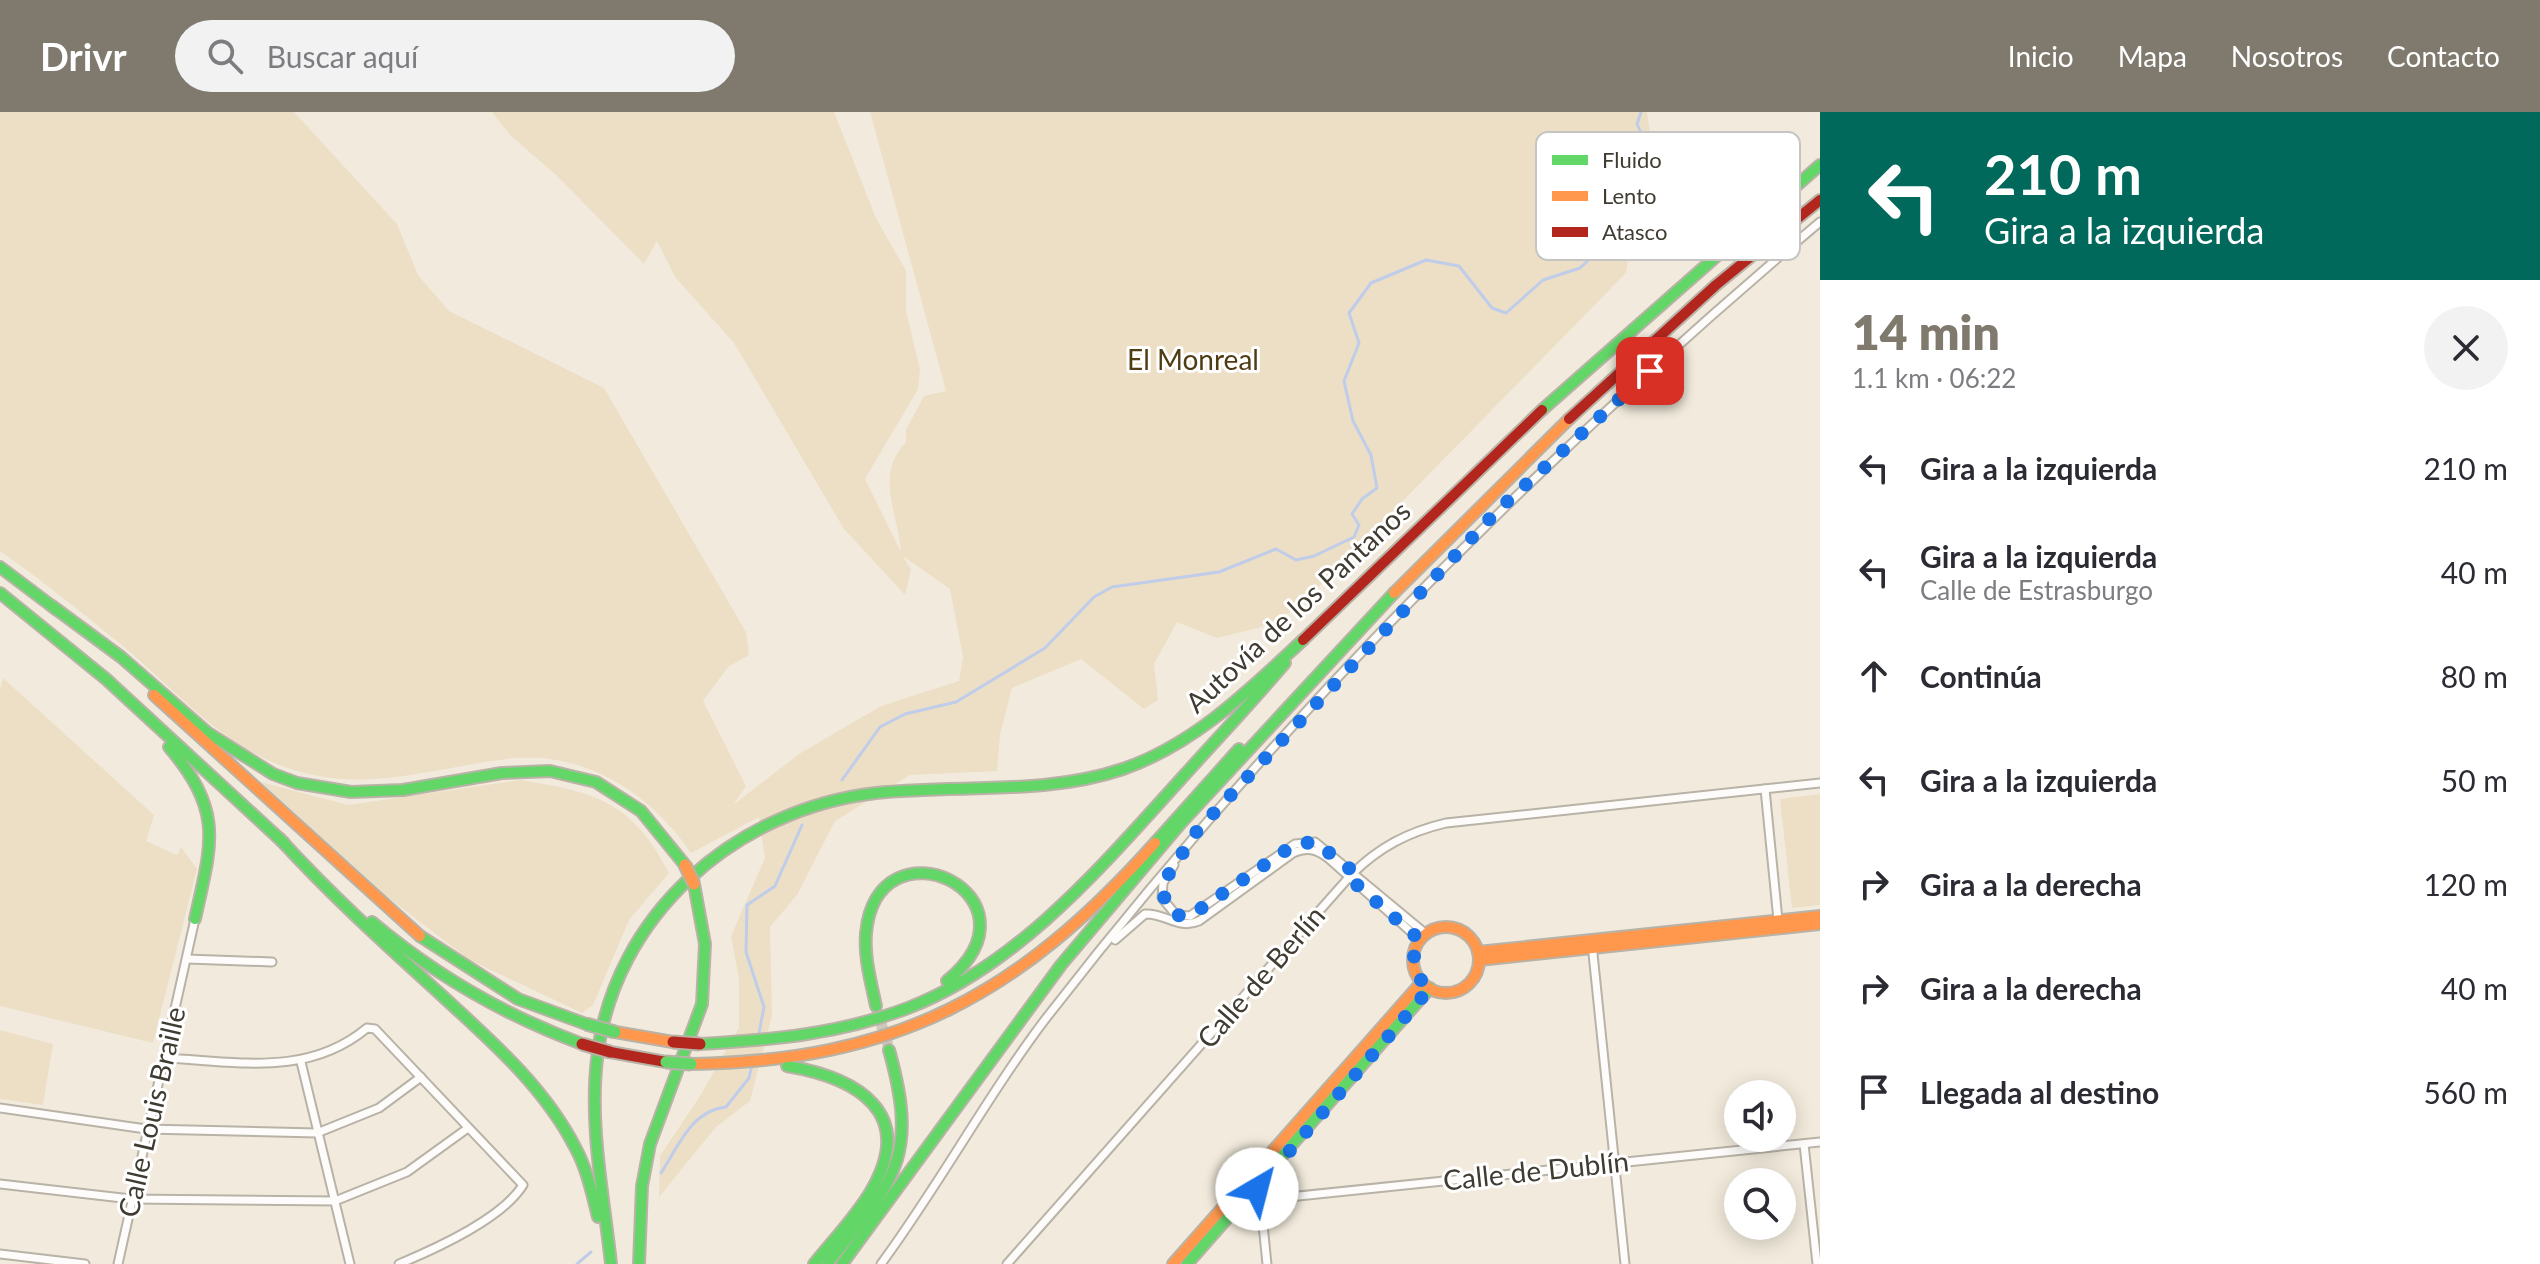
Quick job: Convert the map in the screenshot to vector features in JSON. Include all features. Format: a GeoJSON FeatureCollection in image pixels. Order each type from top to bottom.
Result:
{"type":"FeatureCollection","features":[{"type":"Feature","properties":{"kind":"main road","name":"Autovía de los Pantanos"},"geometry":{"type":"LineString","coordinates":[[1800,182],[1820,165]]}},
{"type":"Feature","properties":{"kind":"main road","name":"Autovía de los Pantanos"},"geometry":{"type":"LineString","coordinates":[[1800,216],[1820,200]]}},
{"type":"Feature","properties":{"kind":"main road","name":"Autovía de los Pantanos"},"geometry":{"type":"LineString","coordinates":[[611,1264],[596,1091],[604,1020],[615,986],[646,926],[680,884],[707,859],[770,820],[829,801],[874,793],[1048,787],[1102,777],[1142,763],[1205,727],[1298,647],[1588,367],[1711,260]]}},
{"type":"Feature","properties":{"kind":"main road","name":"Autovía de los Pantanos"},"geometry":{"type":"LineString","coordinates":[[842,1264],[1061,965],[1181,823],[1338,650],[1493,491],[1747,260]]}},
{"type":"Feature","properties":{"kind":"main road"},"geometry":{"type":"LineString","coordinates":[[0,567],[127,662],[196,725],[240,758],[277,776],[326,789],[378,792],[493,772],[551,771],[600,786],[625,800],[663,833],[694,884],[705,928],[705,983],[699,1013],[650,1144],[642,1186],[639,1264]]}},
{"type":"Feature","properties":{"kind":"main road"},"geometry":{"type":"LineString","coordinates":[[0,593],[106,679],[401,948],[446,982],[512,1018],[582,1044],[610,1052],[691,1064],[770,1064],[832,1053],[894,1036],[952,1011],[1023,966],[1063,936],[1093,906],[1286,699],[1338,650]]}},
{"type":"Feature","properties":{"kind":"main road"},"geometry":{"type":"LineString","coordinates":[[52,606],[431,946],[518,999],[586,1024],[615,1032],[700,1044],[775,1042],[844,1030],[908,1009],[974,975],[1020,943],[1070,899],[1298,647]]}},
{"type":"Feature","properties":{"kind":"main road"},"geometry":{"type":"LineString","coordinates":[[106,679],[194,773],[208,803],[210,841],[195,919]]}},
{"type":"Feature","properties":{"kind":"main road"},"geometry":{"type":"LineString","coordinates":[[279,838],[320,885],[510,1058],[544,1096],[562,1121],[586,1173],[596,1205],[604,1264]]}},
{"type":"Feature","properties":{"kind":"main road"},"geometry":{"type":"LineString","coordinates":[[876,1006],[867,957],[867,927],[873,908],[883,890],[903,877],[923,871],[943,875],[960,884],[971,897],[979,916],[981,937],[973,957],[961,973],[925,993],[908,1009]]}},
{"type":"Feature","properties":{"kind":"main road"},"geometry":{"type":"LineString","coordinates":[[1592,944],[1820,916]]}},
{"type":"Feature","properties":{"kind":"main road"},"geometry":{"type":"LineString","coordinates":[[1479,956],[1820,924]]}},
{"type":"Feature","properties":{"kind":"main road"},"geometry":{"type":"LineString","coordinates":[[1441,927],[1453,927],[1472,938],[1479,956],[1478,969],[1466,987],[1445,993],[1426,985],[1413,957],[1423,937],[1441,927]]}},
{"type":"Feature","properties":{"kind":"main road"},"geometry":{"type":"LineString","coordinates":[[1187,1264],[1426,985]]}},
{"type":"Feature","properties":{"kind":"main road"},"geometry":{"type":"LineString","coordinates":[[1173,1264],[1426,985]]}},
{"type":"Feature","properties":{"kind":"main road"},"geometry":{"type":"LineString","coordinates":[[827,1264],[877,1198],[894,1168],[903,1143],[903,1106],[889,1050]]}},
{"type":"Feature","properties":{"kind":"main road"},"geometry":{"type":"LineString","coordinates":[[770,1064],[823,1072],[846,1079],[874,1103],[887,1130],[888,1148],[882,1170],[814,1264]]}},
{"type":"Feature","properties":{"kind":"street"},"geometry":{"type":"LineString","coordinates":[[1800,239],[1820,222]]}},
{"type":"Feature","properties":{"kind":"street"},"geometry":{"type":"LineString","coordinates":[[881,1264],[1044,1022],[1197,831],[1497,511],[1775,260]]}},
{"type":"Feature","properties":{"kind":"street","name":"Calle de Berlín"},"geometry":{"type":"LineString","coordinates":[[1007,1264],[1352,875],[1371,855],[1394,841],[1446,823],[1820,783]]}},
{"type":"Feature","properties":{"kind":"street"},"geometry":{"type":"LineString","coordinates":[[1765,789],[1778,920]]}},
{"type":"Feature","properties":{"kind":"street"},"geometry":{"type":"LineString","coordinates":[[1197,831],[1162,890],[1165,905],[1182,917],[1199,912],[1301,841],[1321,845],[1423,937]]}},
{"type":"Feature","properties":{"kind":"street"},"geometry":{"type":"LineString","coordinates":[[1078,979],[1140,915],[1149,913],[1180,925],[1193,924],[1298,851],[1316,850],[1352,875]]}},
{"type":"Feature","properties":{"kind":"street","name":"Calle Louis Braille"},"geometry":{"type":"LineString","coordinates":[[118,1264],[195,919]]}},
{"type":"Feature","properties":{"kind":"street"},"geometry":{"type":"LineString","coordinates":[[1592,944],[1625,1264]]}},
{"type":"Feature","properties":{"kind":"street"},"geometry":{"type":"LineString","coordinates":[[187,959],[272,962]]}},
{"type":"Feature","properties":{"kind":"street"},"geometry":{"type":"LineString","coordinates":[[163,1058],[301,1062],[334,1050],[371,1028],[523,1185],[464,1232],[399,1264]]}},
{"type":"Feature","properties":{"kind":"street"},"geometry":{"type":"LineString","coordinates":[[301,1062],[350,1264]]}},
{"type":"Feature","properties":{"kind":"street"},"geometry":{"type":"LineString","coordinates":[[0,1108],[146,1129],[317,1133],[379,1108],[421,1077]]}},
{"type":"Feature","properties":{"kind":"street"},"geometry":{"type":"LineString","coordinates":[[0,1184],[131,1199],[335,1201],[407,1172],[468,1128]]}},
{"type":"Feature","properties":{"kind":"street","name":"Calle de Dublín"},"geometry":{"type":"LineString","coordinates":[[1243,1201],[1261,1205],[1820,1142]]}},
{"type":"Feature","properties":{"kind":"street"},"geometry":{"type":"LineString","coordinates":[[1804,1144],[1817,1264]]}},
{"type":"Feature","properties":{"kind":"street"},"geometry":{"type":"LineString","coordinates":[[1256,1186],[1267,1264]]}},
{"type":"Feature","properties":{"kind":"street"},"geometry":{"type":"LineString","coordinates":[[0,1254],[85,1264]]}},
{"type":"Feature","properties":{"kind":"green space","name":"El Monreal"},"geometry":{"type":"Polygon","coordinates":[[[0,112],[294,112],[397,224],[418,275],[449,311],[604,388],[746,632],[749,655],[728,667],[703,701],[746,786],[733,805],[799,754],[881,706],[959,681],[963,657],[950,589],[903,556],[911,570],[905,595],[844,529],[734,343],[675,277],[657,241],[644,264],[557,176],[510,135],[492,112],[834,112],[876,218],[906,271],[906,311],[920,369],[918,389],[865,479],[901,552],[890,494],[891,468],[906,442],[906,430],[924,396],[946,391],[870,112],[1647,112],[1650,132],[1536,132],[1536,260],[1628,260],[1626,273],[1298,608],[1258,628],[1217,638],[1177,622],[1154,664],[1158,700],[1144,709],[1081,659],[1012,688],[1000,735],[997,771],[910,775],[835,821],[797,895],[770,927],[772,1016],[750,1101],[716,1127],[659,1197],[660,1156],[700,1096],[739,1028],[739,979],[731,936],[765,858],[759,817],[691,853],[675,831],[635,794],[588,769],[562,761],[507,759],[376,779],[324,777],[297,771],[249,750],[207,721],[130,652],[0,551],[0,112]]]}},
{"type":"Feature","properties":{"kind":"green space"},"geometry":{"type":"Polygon","coordinates":[[[3,678],[154,815],[146,841],[177,855],[181,847],[197,869],[153,1043],[0,1006],[0,690],[3,678]]]}},
{"type":"Feature","properties":{"kind":"green space"},"geometry":{"type":"Polygon","coordinates":[[[520,780],[570,789],[609,804],[641,830],[669,873],[629,920],[593,1005],[582,1013],[470,960],[390,899],[261,782],[348,805],[520,780]]]}},
{"type":"Feature","properties":{"kind":"green space"},"geometry":{"type":"Polygon","coordinates":[[[1820,794],[1820,905],[1792,908],[1780,799],[1820,794]]]}},
{"type":"Feature","properties":{"kind":"green space"},"geometry":{"type":"Polygon","coordinates":[[[0,1030],[53,1044],[43,1105],[0,1099],[0,1030]]]}},
{"type":"Feature","properties":{"kind":"waterway"},"geometry":{"type":"LineString","coordinates":[[1641,112],[1637,124],[1641,132]]}},
{"type":"Feature","properties":{"kind":"waterway"},"geometry":{"type":"LineString","coordinates":[[842,780],[880,727],[905,714],[956,702],[1045,648],[1094,597],[1112,587],[1219,572],[1276,549],[1296,560],[1314,556],[1354,537],[1359,525],[1352,514],[1362,499],[1377,488],[1371,455],[1353,421],[1344,381],[1359,343],[1349,313],[1371,283],[1426,260],[1459,266],[1492,308],[1506,313],[1543,280],[1580,268],[1588,260]]}},
{"type":"Feature","properties":{"kind":"waterway"},"geometry":{"type":"LineString","coordinates":[[758,1038],[764,1007],[746,952],[747,905],[775,886],[802,825]]}},
{"type":"Feature","properties":{"kind":"waterway"},"geometry":{"type":"LineString","coordinates":[[661,1173],[687,1131],[704,1115],[726,1107],[749,1078],[752,1065]]}},
{"type":"Feature","properties":{"kind":"waterway"},"geometry":{"type":"LineString","coordinates":[[577,1264],[591,1252]]}},
{"type":"Feature","properties":{"kind":"tunnel"},"geometry":{"type":"LineString","coordinates":[[876,1008],[888,1045]]}},
{"type":"Feature","properties":{"kind":"traffic: fast"},"geometry":{"type":"LineString","coordinates":[[1800,183],[1820,165]]}},
{"type":"Feature","properties":{"kind":"traffic: fast"},"geometry":{"type":"LineString","coordinates":[[1542,410],[1712,260]]}},
{"type":"Feature","properties":{"kind":"traffic: fast"},"geometry":{"type":"LineString","coordinates":[[0,567],[57,610]]}},
{"type":"Feature","properties":{"kind":"traffic: fast"},"geometry":{"type":"LineString","coordinates":[[0,593],[106,679],[284,843]]}},
{"type":"Feature","properties":{"kind":"traffic: fast"},"geometry":{"type":"LineString","coordinates":[[842,1264],[1061,965],[1181,823],[1394,593]]}},
{"type":"Feature","properties":{"kind":"traffic: fast"},"geometry":{"type":"LineString","coordinates":[[52,606],[121,657],[208,733],[273,774],[297,783],[351,792],[403,790],[502,773],[550,771],[596,782],[641,811],[685,865]]}},
{"type":"Feature","properties":{"kind":"traffic: fast"},"geometry":{"type":"LineString","coordinates":[[611,1264],[596,1136],[597,1059],[608,1007],[628,959],[655,916],[690,878],[730,846],[776,821],[824,803],[907,790],[1062,783],[1123,769],[1197,731],[1241,697],[1303,640]]}},
{"type":"Feature","properties":{"kind":"traffic: fast"},"geometry":{"type":"LineString","coordinates":[[700,1044],[780,1038],[857,1024],[908,1008],[986,966],[1022,940],[1089,879],[1285,663]]}},
{"type":"Feature","properties":{"kind":"traffic: fast"},"geometry":{"type":"LineString","coordinates":[[169,747],[199,790],[209,828],[206,869],[195,919]]}},
{"type":"Feature","properties":{"kind":"traffic: fast"},"geometry":{"type":"LineString","coordinates":[[1155,843],[1239,749]]}},
{"type":"Feature","properties":{"kind":"traffic: fast"},"geometry":{"type":"LineString","coordinates":[[279,838],[337,898],[495,1045],[531,1083],[562,1124],[579,1155],[598,1217]]}},
{"type":"Feature","properties":{"kind":"traffic: fast"},"geometry":{"type":"LineString","coordinates":[[876,1006],[867,961],[866,933],[877,897],[898,878],[924,873],[950,880],[970,897],[980,920],[974,949],[947,981]]}},
{"type":"Feature","properties":{"kind":"traffic: fast"},"geometry":{"type":"LineString","coordinates":[[639,1264],[642,1186],[650,1144],[702,1004],[705,944],[694,884]]}},
{"type":"Feature","properties":{"kind":"traffic: fast"},"geometry":{"type":"LineString","coordinates":[[372,922],[446,977],[498,1007],[582,1044]]}},
{"type":"Feature","properties":{"kind":"traffic: fast"},"geometry":{"type":"LineString","coordinates":[[420,936],[518,999],[586,1024]]}},
{"type":"Feature","properties":{"kind":"traffic: fast"},"geometry":{"type":"LineString","coordinates":[[1187,1264],[1430,988]]}},
{"type":"Feature","properties":{"kind":"traffic: fast"},"geometry":{"type":"LineString","coordinates":[[586,1024],[615,1032]]}},
{"type":"Feature","properties":{"kind":"traffic: fast"},"geometry":{"type":"LineString","coordinates":[[827,1264],[869,1211],[894,1167],[902,1118],[889,1050]]}},
{"type":"Feature","properties":{"kind":"traffic: fast"},"geometry":{"type":"LineString","coordinates":[[666,1062],[691,1064]]}},
{"type":"Feature","properties":{"kind":"traffic: fast"},"geometry":{"type":"LineString","coordinates":[[787,1066],[837,1080],[857,1090],[873,1104],[883,1120],[887,1140],[884,1164],[871,1191],[814,1264]]}},
{"type":"Feature","properties":{"kind":"traffic: slow"},"geometry":{"type":"LineString","coordinates":[[1394,593],[1569,419]]}},
{"type":"Feature","properties":{"kind":"traffic: slow"},"geometry":{"type":"LineString","coordinates":[[154,695],[420,936]]}},
{"type":"Feature","properties":{"kind":"traffic: slow"},"geometry":{"type":"LineString","coordinates":[[691,1064],[765,1060],[831,1050],[892,1033],[949,1009],[1003,979],[1054,941],[1104,896],[1155,843]]}},
{"type":"Feature","properties":{"kind":"traffic: slow"},"geometry":{"type":"LineString","coordinates":[[685,865],[694,884]]}},
{"type":"Feature","properties":{"kind":"traffic: slow"},"geometry":{"type":"LineString","coordinates":[[1478,952],[1820,916]]}},
{"type":"Feature","properties":{"kind":"traffic: slow"},"geometry":{"type":"LineString","coordinates":[[1479,960],[1820,924]]}},
{"type":"Feature","properties":{"kind":"traffic: slow"},"geometry":{"type":"LineString","coordinates":[[1446,927],[1459,930],[1469,937],[1476,947],[1479,960],[1476,973],[1469,983],[1459,990],[1446,993],[1433,990],[1423,983],[1416,973],[1413,960],[1416,947],[1423,937],[1433,930],[1446,927]]}},
{"type":"Feature","properties":{"kind":"traffic: slow"},"geometry":{"type":"LineString","coordinates":[[1173,1264],[1422,982]]}},
{"type":"Feature","properties":{"kind":"traffic: slow"},"geometry":{"type":"LineString","coordinates":[[615,1032],[673,1042]]}},
{"type":"Feature","properties":{"kind":"traffic: jam"},"geometry":{"type":"LineString","coordinates":[[1800,216],[1820,200]]}},
{"type":"Feature","properties":{"kind":"traffic: jam"},"geometry":{"type":"LineString","coordinates":[[1569,419],[1747,260]]}},
{"type":"Feature","properties":{"kind":"traffic: jam"},"geometry":{"type":"LineString","coordinates":[[1303,640],[1542,410]]}},
{"type":"Feature","properties":{"kind":"traffic: jam"},"geometry":{"type":"LineString","coordinates":[[673,1042],[700,1044]]}},
{"type":"Feature","properties":{"kind":"traffic: jam"},"geometry":{"type":"LineString","coordinates":[[582,1044],[610,1052]]}},
{"type":"Feature","properties":{"kind":"traffic: jam"},"geometry":{"type":"LineString","coordinates":[[610,1052],[666,1062]]}},
{"type":"Feature","properties":{"kind":"route"},"geometry":{"type":"LineString","coordinates":[[1257,1189],[1256,1186],[1430,988],[1425,986],[1414,968],[1413,957],[1420,940],[1349,878],[1354,872],[1315,842],[1295,844],[1190,916],[1176,915],[1165,905],[1163,883],[1197,831],[1497,511],[1650,371]]}}]}
